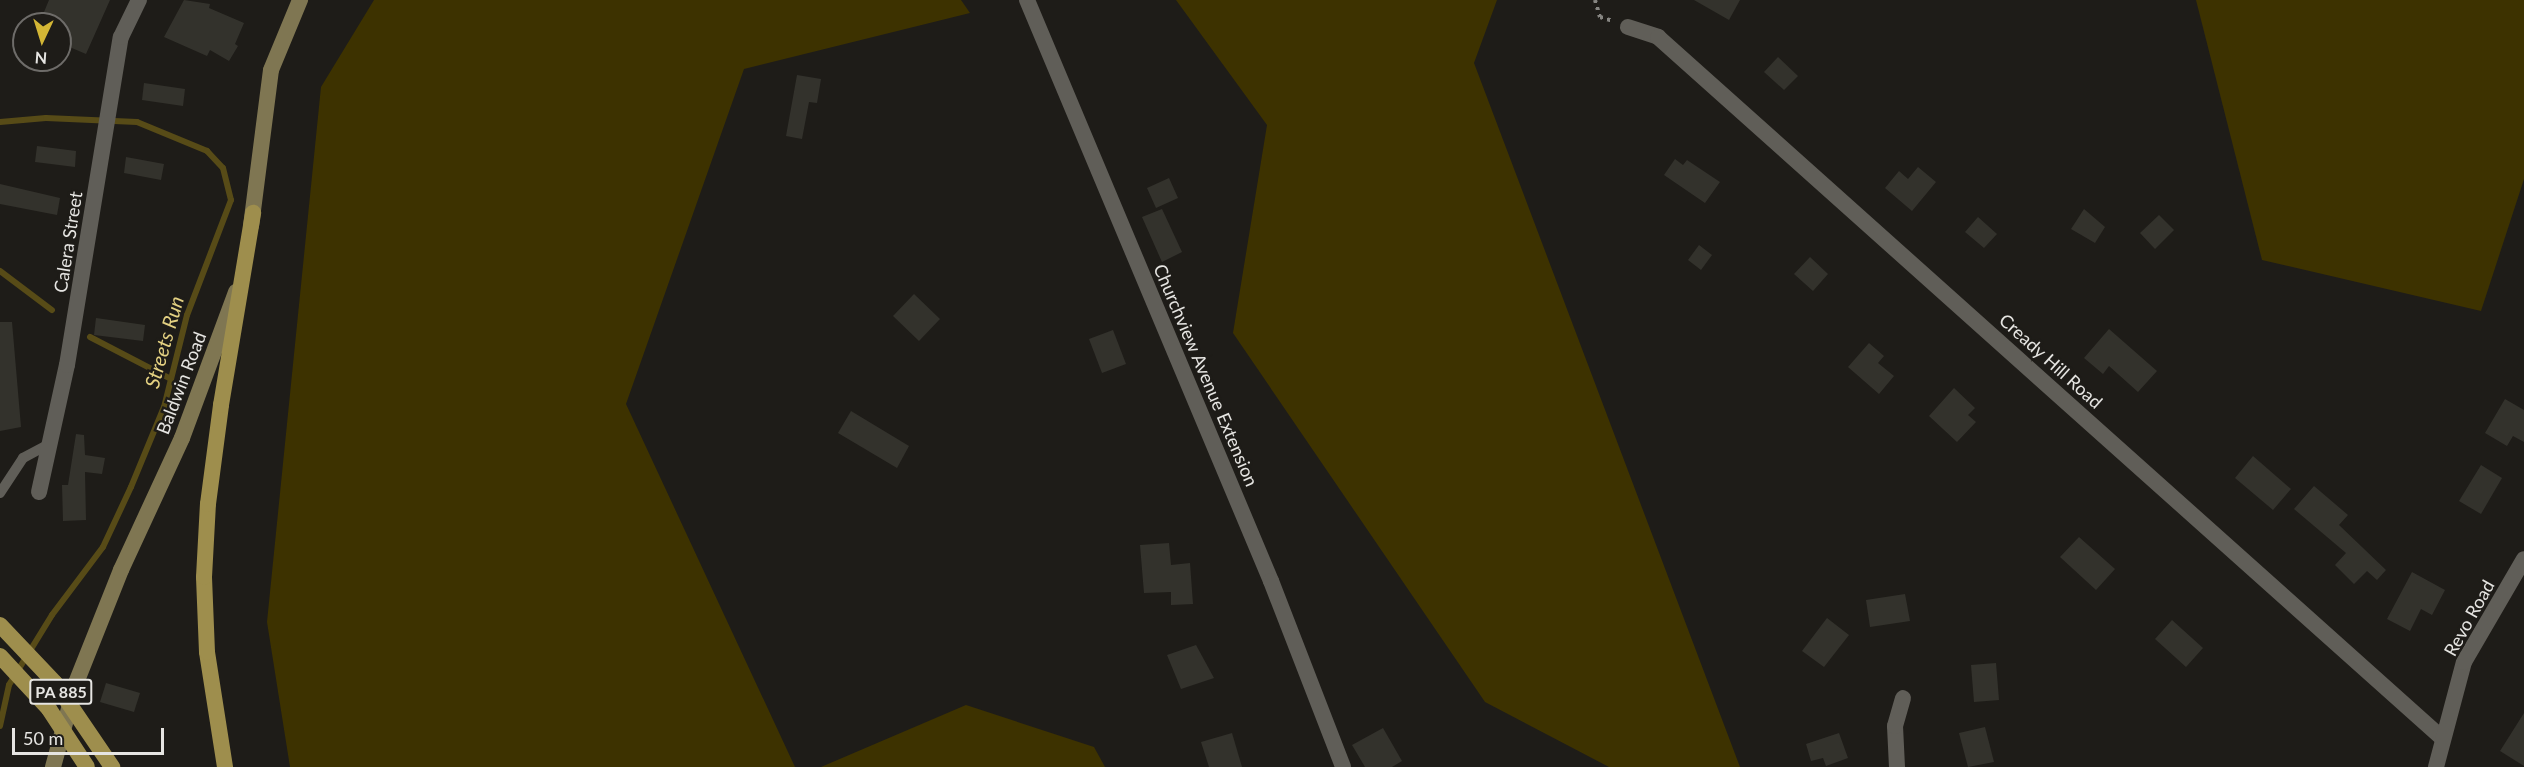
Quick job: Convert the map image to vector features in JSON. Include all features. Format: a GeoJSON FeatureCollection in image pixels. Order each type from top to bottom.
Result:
{"type":"FeatureCollection","features":[{"type":"Feature","properties":{"kind":"main road","name":"Baldwin Road"},"geometry":{"type":"LineString","coordinates":[[52,767],[76,683],[121,570],[182,438],[237,287],[254,213],[271,70],[300,0]]}},
{"type":"Feature","properties":{"kind":"main road"},"geometry":{"type":"LineString","coordinates":[[225,767],[207,652],[204,577],[220,416],[254,213]]}},
{"type":"Feature","properties":{"kind":"main road","name":"PA 885"},"geometry":{"type":"LineString","coordinates":[[0,625],[54,683],[112,767]]}},
{"type":"Feature","properties":{"kind":"main road","name":"PA 885"},"geometry":{"type":"LineString","coordinates":[[0,656],[49,709],[87,767]]}},
{"type":"Feature","properties":{"kind":"street","name":"Calera Street"},"geometry":{"type":"LineString","coordinates":[[39,492],[67,365],[121,37],[139,0]]}},
{"type":"Feature","properties":{"kind":"street","name":"Churchview Avenue Extension"},"geometry":{"type":"LineString","coordinates":[[1027,0],[1271,581],[1343,767]]}},
{"type":"Feature","properties":{"kind":"street","name":"Cready Hill Road"},"geometry":{"type":"LineString","coordinates":[[1628,27],[1658,37],[2441,736]]}},
{"type":"Feature","properties":{"kind":"street","name":"Revo Road"},"geometry":{"type":"LineString","coordinates":[[2436,767],[2441,736],[2464,662],[2524,559]]}},
{"type":"Feature","properties":{"kind":"street"},"geometry":{"type":"LineString","coordinates":[[1897,767],[1895,726],[1903,698]]}},
{"type":"Feature","properties":{"kind":"lane"},"geometry":{"type":"LineString","coordinates":[[0,493],[23,458],[50,444]]}},
{"type":"Feature","properties":{"kind":"path"},"geometry":{"type":"LineString","coordinates":[[1595,0],[1600,17],[1628,27]]}},
{"type":"Feature","properties":{"kind":"shaded area"},"geometry":{"type":"Polygon","coordinates":[[[374,0],[961,0],[970,13],[744,69],[626,404],[795,767],[290,767],[267,622],[321,87],[374,0]]]}},
{"type":"Feature","properties":{"kind":"shaded area"},"geometry":{"type":"Polygon","coordinates":[[[1176,0],[1497,0],[1474,63],[1740,767],[1609,767],[1485,702],[1233,333],[1267,125],[1176,0]]]}},
{"type":"Feature","properties":{"kind":"shaded area"},"geometry":{"type":"Polygon","coordinates":[[[2196,0],[2524,0],[2524,179],[2481,311],[2262,260],[2196,0]]]}},
{"type":"Feature","properties":{"kind":"shaded area"},"geometry":{"type":"Polygon","coordinates":[[[966,705],[1094,747],[1105,767],[821,767],[966,705]]]}},
{"type":"Feature","properties":{"kind":"building"},"geometry":{"type":"Polygon","coordinates":[[[49,0],[110,0],[86,54],[72,48],[72,12],[44,12],[49,0]]]}},
{"type":"Feature","properties":{"kind":"building"},"geometry":{"type":"Polygon","coordinates":[[[184,0],[210,4],[209,8],[244,23],[235,44],[238,46],[229,61],[210,50],[207,56],[164,37],[184,0]]]}},
{"type":"Feature","properties":{"kind":"building"},"geometry":{"type":"Polygon","coordinates":[[[1694,0],[1740,0],[1729,20],[1694,0]]]}},
{"type":"Feature","properties":{"kind":"building"},"geometry":{"type":"Polygon","coordinates":[[[1778,57],[1798,76],[1784,90],[1764,72],[1778,57]]]}},
{"type":"Feature","properties":{"kind":"building"},"geometry":{"type":"Polygon","coordinates":[[[797,75],[821,79],[817,103],[809,102],[802,139],[786,136],[797,75]]]}},
{"type":"Feature","properties":{"kind":"building"},"geometry":{"type":"Polygon","coordinates":[[[144,83],[185,89],[183,106],[142,100],[144,83]]]}},
{"type":"Feature","properties":{"kind":"building"},"geometry":{"type":"Polygon","coordinates":[[[37,146],[76,151],[75,167],[35,162],[37,146]]]}},
{"type":"Feature","properties":{"kind":"building"},"geometry":{"type":"Polygon","coordinates":[[[126,157],[164,164],[161,180],[124,173],[126,157]]]}},
{"type":"Feature","properties":{"kind":"building"},"geometry":{"type":"Polygon","coordinates":[[[1675,159],[1683,165],[1687,160],[1720,182],[1705,203],[1664,175],[1675,159]]]}},
{"type":"Feature","properties":{"kind":"building"},"geometry":{"type":"Polygon","coordinates":[[[1918,167],[1936,182],[1912,211],[1885,188],[1899,171],[1908,179],[1918,167]]]}},
{"type":"Feature","properties":{"kind":"building"},"geometry":{"type":"Polygon","coordinates":[[[1169,178],[1178,198],[1156,208],[1147,188],[1169,178]]]}},
{"type":"Feature","properties":{"kind":"building"},"geometry":{"type":"Polygon","coordinates":[[[0,184],[60,198],[57,215],[0,204],[0,184]]]}},
{"type":"Feature","properties":{"kind":"building"},"geometry":{"type":"Polygon","coordinates":[[[1162,209],[1182,252],[1162,262],[1142,217],[1162,209]]]}},
{"type":"Feature","properties":{"kind":"building"},"geometry":{"type":"Polygon","coordinates":[[[2084,209],[2105,227],[2095,243],[2071,229],[2084,209]]]}},
{"type":"Feature","properties":{"kind":"building"},"geometry":{"type":"Polygon","coordinates":[[[2159,215],[2174,230],[2155,249],[2140,233],[2159,215]]]}},
{"type":"Feature","properties":{"kind":"building"},"geometry":{"type":"Polygon","coordinates":[[[1978,217],[1997,234],[1984,248],[1965,232],[1978,217]]]}},
{"type":"Feature","properties":{"kind":"building"},"geometry":{"type":"Polygon","coordinates":[[[1699,245],[1712,255],[1701,270],[1688,260],[1699,245]]]}},
{"type":"Feature","properties":{"kind":"building"},"geometry":{"type":"Polygon","coordinates":[[[1810,257],[1828,274],[1813,291],[1794,274],[1810,257]]]}},
{"type":"Feature","properties":{"kind":"building"},"geometry":{"type":"Polygon","coordinates":[[[914,294],[940,319],[919,341],[893,316],[914,294]]]}},
{"type":"Feature","properties":{"kind":"building"},"geometry":{"type":"Polygon","coordinates":[[[96,318],[145,325],[143,341],[94,335],[96,318]]]}},
{"type":"Feature","properties":{"kind":"building"},"geometry":{"type":"Polygon","coordinates":[[[0,322],[12,322],[21,427],[0,431],[0,322]]]}},
{"type":"Feature","properties":{"kind":"building"},"geometry":{"type":"Polygon","coordinates":[[[2109,329],[2157,371],[2138,392],[2109,366],[2103,374],[2084,358],[2109,329]]]}},
{"type":"Feature","properties":{"kind":"building"},"geometry":{"type":"Polygon","coordinates":[[[1113,330],[1126,364],[1102,373],[1089,339],[1113,330]]]}},
{"type":"Feature","properties":{"kind":"building"},"geometry":{"type":"Polygon","coordinates":[[[1869,343],[1884,356],[1878,363],[1894,376],[1879,394],[1848,367],[1869,343]]]}},
{"type":"Feature","properties":{"kind":"building"},"geometry":{"type":"Polygon","coordinates":[[[1954,388],[1975,408],[1968,415],[1976,422],[1957,442],[1929,416],[1954,388]]]}},
{"type":"Feature","properties":{"kind":"building"},"geometry":{"type":"Polygon","coordinates":[[[2505,399],[2524,410],[2524,442],[2513,436],[2507,446],[2485,433],[2505,399]]]}},
{"type":"Feature","properties":{"kind":"building"},"geometry":{"type":"Polygon","coordinates":[[[851,411],[909,446],[897,468],[838,433],[851,411]]]}},
{"type":"Feature","properties":{"kind":"building"},"geometry":{"type":"Polygon","coordinates":[[[76,434],[84,435],[85,455],[105,458],[102,474],[85,472],[86,520],[63,521],[62,485],[68,485],[76,434]]]}},
{"type":"Feature","properties":{"kind":"building"},"geometry":{"type":"Polygon","coordinates":[[[2253,456],[2291,489],[2273,510],[2235,478],[2253,456]]]}},
{"type":"Feature","properties":{"kind":"building"},"geometry":{"type":"Polygon","coordinates":[[[2481,465],[2502,478],[2481,514],[2459,501],[2481,465]]]}},
{"type":"Feature","properties":{"kind":"building"},"geometry":{"type":"Polygon","coordinates":[[[2314,486],[2348,515],[2339,525],[2386,570],[2377,580],[2367,571],[2354,584],[2335,565],[2346,553],[2294,509],[2314,486]]]}},
{"type":"Feature","properties":{"kind":"building"},"geometry":{"type":"Polygon","coordinates":[[[2079,537],[2115,569],[2096,590],[2060,557],[2079,537]]]}},
{"type":"Feature","properties":{"kind":"building"},"geometry":{"type":"Polygon","coordinates":[[[1169,543],[1171,565],[1190,563],[1193,604],[1171,605],[1171,592],[1144,593],[1140,545],[1169,543]]]}},
{"type":"Feature","properties":{"kind":"building"},"geometry":{"type":"Polygon","coordinates":[[[2412,572],[2445,590],[2432,615],[2421,609],[2410,631],[2387,619],[2412,572]]]}},
{"type":"Feature","properties":{"kind":"building"},"geometry":{"type":"Polygon","coordinates":[[[1905,594],[1910,621],[1870,627],[1866,600],[1905,594]]]}},
{"type":"Feature","properties":{"kind":"building"},"geometry":{"type":"Polygon","coordinates":[[[1827,618],[1849,635],[1824,667],[1802,651],[1827,618]]]}},
{"type":"Feature","properties":{"kind":"building"},"geometry":{"type":"Polygon","coordinates":[[[2172,620],[2203,648],[2186,667],[2155,639],[2172,620]]]}},
{"type":"Feature","properties":{"kind":"building"},"geometry":{"type":"Polygon","coordinates":[[[1196,645],[1214,678],[1181,689],[1167,655],[1196,645]]]}},
{"type":"Feature","properties":{"kind":"building"},"geometry":{"type":"Polygon","coordinates":[[[1996,663],[1999,700],[1974,702],[1971,665],[1996,663]]]}},
{"type":"Feature","properties":{"kind":"building"},"geometry":{"type":"Polygon","coordinates":[[[106,683],[140,693],[134,712],[100,702],[106,683]]]}},
{"type":"Feature","properties":{"kind":"building"},"geometry":{"type":"Polygon","coordinates":[[[2524,713],[2524,766],[2500,751],[2524,713]]]}},
{"type":"Feature","properties":{"kind":"building"},"geometry":{"type":"Polygon","coordinates":[[[1985,727],[1994,762],[1968,767],[1959,733],[1985,727]]]}},
{"type":"Feature","properties":{"kind":"building"},"geometry":{"type":"Polygon","coordinates":[[[1383,728],[1402,761],[1392,767],[1365,767],[1352,745],[1383,728]]]}},
{"type":"Feature","properties":{"kind":"building"},"geometry":{"type":"Polygon","coordinates":[[[1232,733],[1242,767],[1209,767],[1201,742],[1232,733]]]}},
{"type":"Feature","properties":{"kind":"building"},"geometry":{"type":"Polygon","coordinates":[[[1839,733],[1848,758],[1826,766],[1823,758],[1811,761],[1806,744],[1839,733]]]}},
{"type":"Feature","properties":{"kind":"waterway","name":"Streets Run"},"geometry":{"type":"LineString","coordinates":[[0,122],[46,118],[137,122],[207,151],[223,168],[231,200],[187,315],[164,407],[131,487],[103,547],[52,615],[9,685],[0,726]]}},
{"type":"Feature","properties":{"kind":"waterway"},"geometry":{"type":"LineString","coordinates":[[0,271],[52,310]]}},
{"type":"Feature","properties":{"kind":"waterway"},"geometry":{"type":"LineString","coordinates":[[90,337],[171,379]]}}]}
